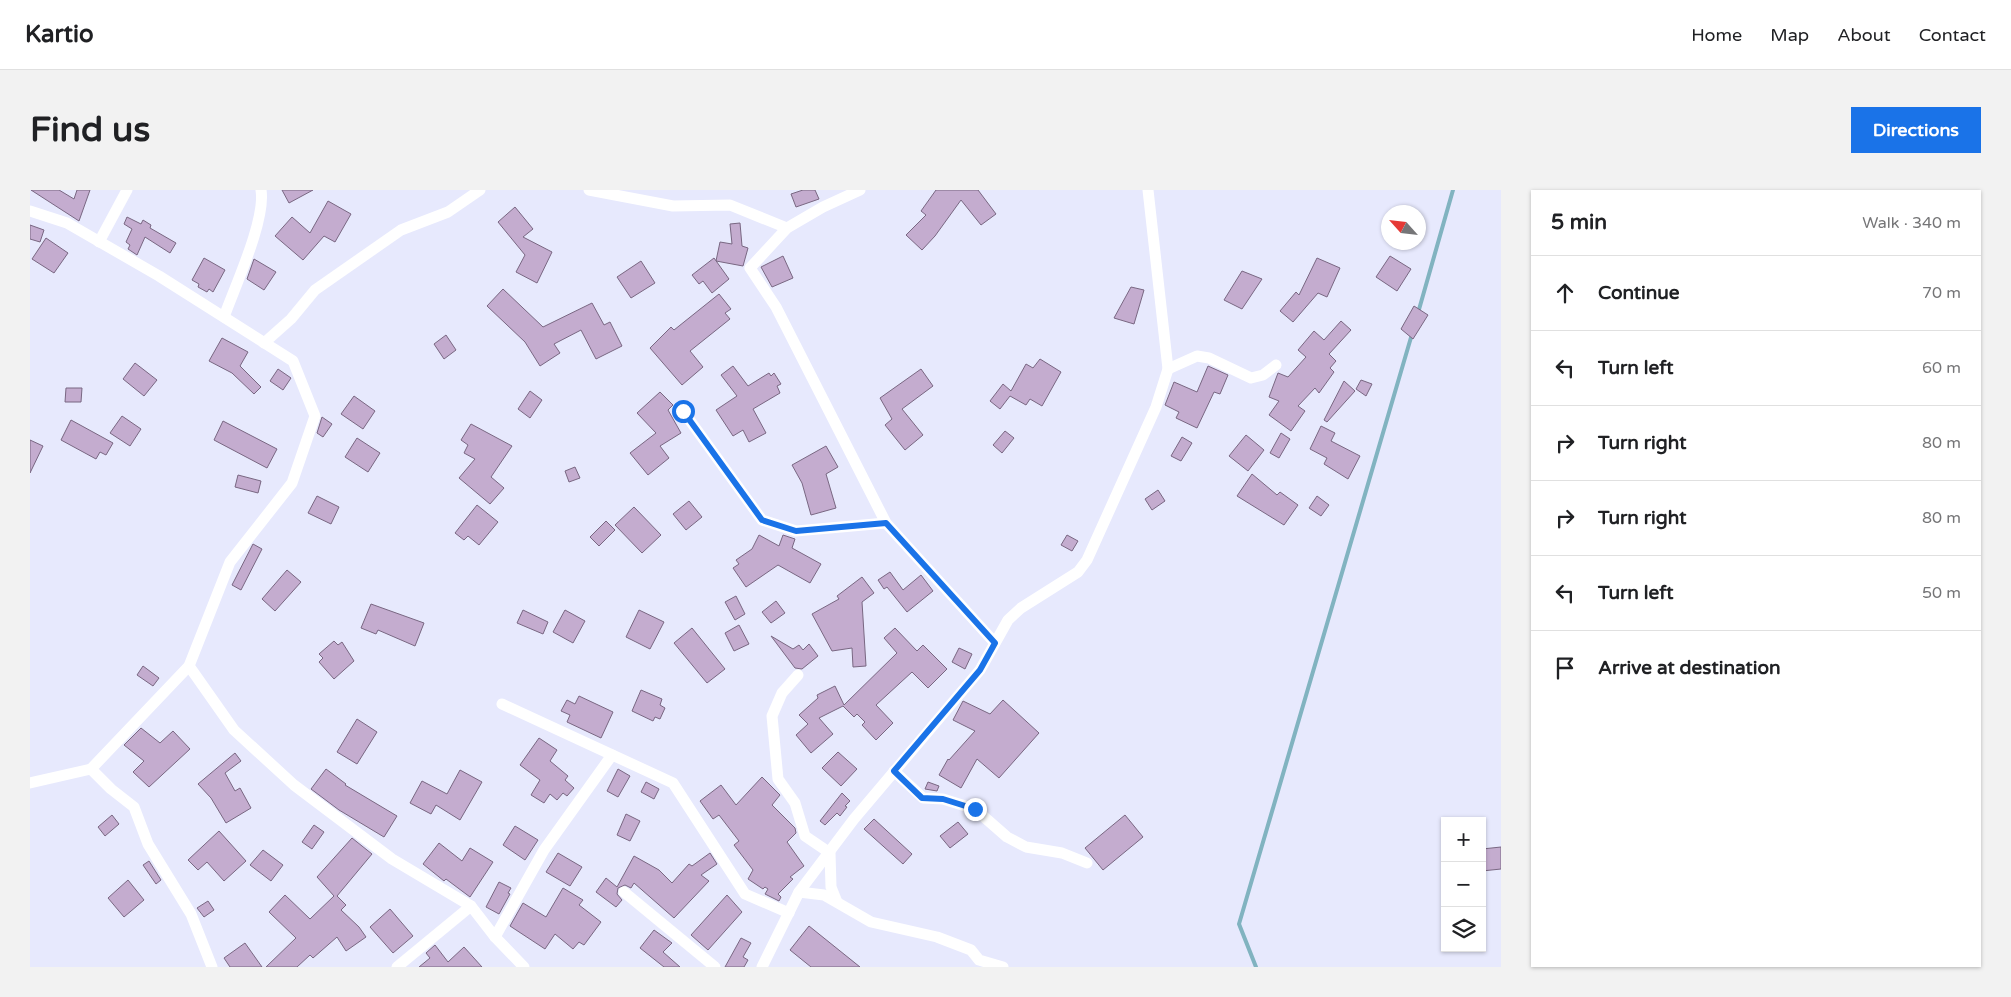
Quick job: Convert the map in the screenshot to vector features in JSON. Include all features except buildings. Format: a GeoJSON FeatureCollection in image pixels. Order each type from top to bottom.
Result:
{"type":"FeatureCollection","features":[{"type":"Feature","properties":{"kind":"street"},"geometry":{"type":"LineString","coordinates":[[99,242],[127,190]]}},
{"type":"Feature","properties":{"kind":"street"},"geometry":{"type":"LineString","coordinates":[[224,317],[248,252],[263,202],[261,190]]}},
{"type":"Feature","properties":{"kind":"street"},"geometry":{"type":"LineString","coordinates":[[264,343],[291,319],[315,290],[400,230],[448,212],[480,190]]}},
{"type":"Feature","properties":{"kind":"street"},"geometry":{"type":"LineString","coordinates":[[589,190],[673,206],[730,205],[787,228]]}},
{"type":"Feature","properties":{"kind":"street"},"geometry":{"type":"LineString","coordinates":[[860,190],[823,207],[787,228],[750,268],[776,307],[886,523],[995,643]]}},
{"type":"Feature","properties":{"kind":"street"},"geometry":{"type":"LineString","coordinates":[[762,967],[799,892],[894,771],[980,670],[1008,620],[1021,608],[1078,572],[1087,560],[1156,407],[1168,369],[1148,190]]}},
{"type":"Feature","properties":{"kind":"street"},"geometry":{"type":"LineString","coordinates":[[30,211],[67,223],[224,317],[292,361],[315,416],[292,483],[230,562],[189,666],[91,769],[30,784]]}},
{"type":"Feature","properties":{"kind":"street"},"geometry":{"type":"LineString","coordinates":[[1168,369],[1197,356],[1209,358],[1251,378],[1263,375],[1276,365]]}},
{"type":"Feature","properties":{"kind":"street"},"geometry":{"type":"LineString","coordinates":[[683,411],[762,520],[796,531],[886,523]]}},
{"type":"Feature","properties":{"kind":"street"},"geometry":{"type":"LineString","coordinates":[[189,666],[234,730],[294,785],[392,859],[471,906],[495,937],[524,967]]}},
{"type":"Feature","properties":{"kind":"street"},"geometry":{"type":"LineString","coordinates":[[798,675],[782,693],[772,716],[778,779],[795,803],[805,836],[830,853]]}},
{"type":"Feature","properties":{"kind":"street"},"geometry":{"type":"LineString","coordinates":[[502,704],[673,783],[745,894],[789,914]]}},
{"type":"Feature","properties":{"kind":"street"},"geometry":{"type":"LineString","coordinates":[[495,937],[544,850],[612,755]]}},
{"type":"Feature","properties":{"kind":"street"},"geometry":{"type":"LineString","coordinates":[[91,769],[111,789],[134,807],[148,844],[191,914],[212,967]]}},
{"type":"Feature","properties":{"kind":"street"},"geometry":{"type":"LineString","coordinates":[[894,771],[922,798],[943,799],[975,809],[1006,837],[1026,847],[1062,853],[1087,863]]}},
{"type":"Feature","properties":{"kind":"street"},"geometry":{"type":"LineString","coordinates":[[830,853],[831,887],[837,902]]}},
{"type":"Feature","properties":{"kind":"street"},"geometry":{"type":"LineString","coordinates":[[624,892],[715,967]]}},
{"type":"Feature","properties":{"kind":"street"},"geometry":{"type":"LineString","coordinates":[[799,892],[824,895],[872,922],[937,937],[971,950],[980,960],[1003,967]]}},
{"type":"Feature","properties":{"kind":"street"},"geometry":{"type":"LineString","coordinates":[[397,967],[471,906]]}},
{"type":"Feature","properties":{"kind":"waterway"},"geometry":{"type":"LineString","coordinates":[[1418,313],[1453,190]]}},
{"type":"Feature","properties":{"kind":"waterway"},"geometry":{"type":"LineString","coordinates":[[1256,967],[1239,924],[1412,334]]}},
{"type":"Feature","properties":{"kind":"route"},"geometry":{"type":"LineString","coordinates":[[683,411],[762,520],[796,531],[886,523],[995,643],[980,670],[894,771],[922,798],[943,799],[975,809]]}}]}
